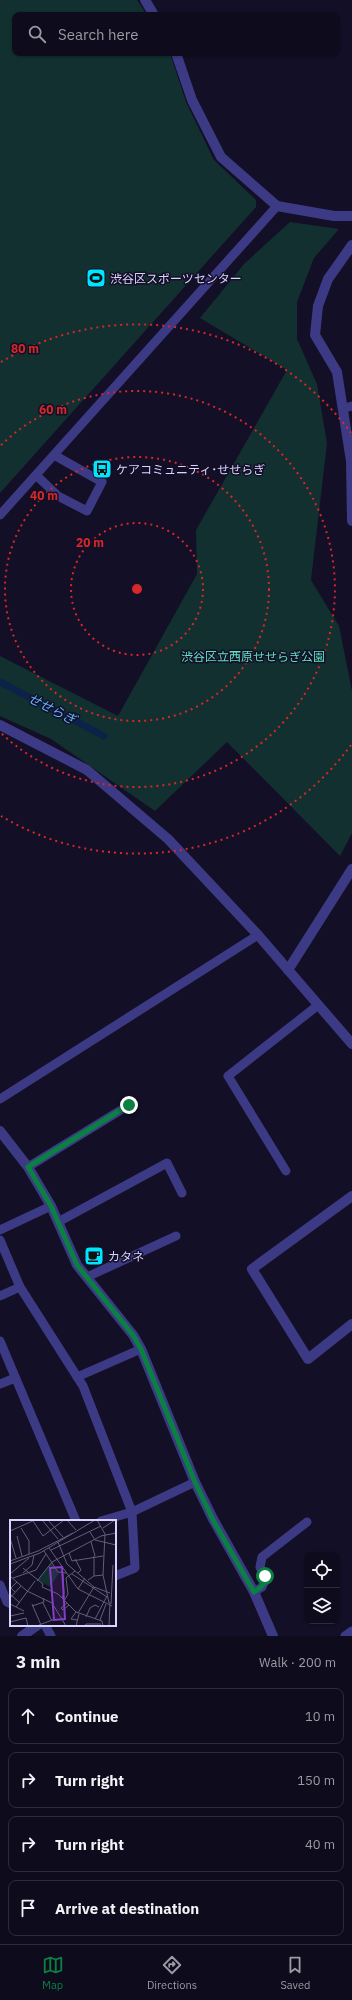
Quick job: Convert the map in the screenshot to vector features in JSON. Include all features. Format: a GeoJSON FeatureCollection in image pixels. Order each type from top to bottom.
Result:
{"type":"FeatureCollection","features":[{"type":"Feature","properties":{"kind":"street"},"geometry":{"type":"LineString","coordinates":[[145,0],[152,12]]}},
{"type":"Feature","properties":{"kind":"street"},"geometry":{"type":"LineString","coordinates":[[177,56],[192,100],[221,157],[277,206],[334,216],[352,216]]}},
{"type":"Feature","properties":{"kind":"street"},"geometry":{"type":"LineString","coordinates":[[352,244],[328,279],[318,306],[316,335],[337,372],[348,407],[352,521]]}},
{"type":"Feature","properties":{"kind":"street"},"geometry":{"type":"LineString","coordinates":[[0,725],[87,770],[168,839],[258,935],[317,1006],[352,1044]]}},
{"type":"Feature","properties":{"kind":"street"},"geometry":{"type":"LineString","coordinates":[[288,970],[352,869]]}},
{"type":"Feature","properties":{"kind":"street"},"geometry":{"type":"LineString","coordinates":[[0,1131],[28,1167],[51,1206],[77,1265],[133,1335],[141,1349],[195,1482],[213,1520],[254,1592],[273,1636]]}},
{"type":"Feature","properties":{"kind":"street"},"geometry":{"type":"LineString","coordinates":[[352,1196],[252,1269],[308,1359],[352,1324]]}},
{"type":"Feature","properties":{"kind":"street"},"geometry":{"type":"LineString","coordinates":[[22,1636],[37,1626]]}},
{"type":"Feature","properties":{"kind":"lane"},"geometry":{"type":"LineString","coordinates":[[0,515],[277,206]]}},
{"type":"Feature","properties":{"kind":"lane"},"geometry":{"type":"LineString","coordinates":[[36,475],[58,496],[87,511],[102,482],[54,455]]}},
{"type":"Feature","properties":{"kind":"lane"},"geometry":{"type":"LineString","coordinates":[[0,1099],[258,935]]}},
{"type":"Feature","properties":{"kind":"lane"},"geometry":{"type":"LineString","coordinates":[[286,1171],[228,1076],[317,1006]]}},
{"type":"Feature","properties":{"kind":"lane"},"geometry":{"type":"LineString","coordinates":[[28,1167],[129,1105]]}},
{"type":"Feature","properties":{"kind":"lane"},"geometry":{"type":"LineString","coordinates":[[58,1222],[167,1163],[182,1193]]}},
{"type":"Feature","properties":{"kind":"lane"},"geometry":{"type":"LineString","coordinates":[[0,1230],[51,1206]]}},
{"type":"Feature","properties":{"kind":"lane"},"geometry":{"type":"LineString","coordinates":[[88,1277],[176,1236]]}},
{"type":"Feature","properties":{"kind":"lane"},"geometry":{"type":"LineString","coordinates":[[0,1240],[20,1287],[83,1386],[132,1512],[135,1568],[116,1576]]}},
{"type":"Feature","properties":{"kind":"lane"},"geometry":{"type":"LineString","coordinates":[[0,1296],[20,1287]]}},
{"type":"Feature","properties":{"kind":"lane"},"geometry":{"type":"LineString","coordinates":[[0,1340],[76,1520]]}},
{"type":"Feature","properties":{"kind":"lane"},"geometry":{"type":"LineString","coordinates":[[77,1377],[141,1349]]}},
{"type":"Feature","properties":{"kind":"lane"},"geometry":{"type":"LineString","coordinates":[[0,1384],[15,1378]]}},
{"type":"Feature","properties":{"kind":"lane"},"geometry":{"type":"LineString","coordinates":[[104,1520],[132,1512],[195,1482]]}},
{"type":"Feature","properties":{"kind":"lane"},"geometry":{"type":"LineString","coordinates":[[254,1592],[262,1587],[265,1580],[260,1567],[262,1557],[307,1522]]}},
{"type":"Feature","properties":{"kind":"lane"},"geometry":{"type":"LineString","coordinates":[[0,1585],[6,1602],[10,1604]]}},
{"type":"Feature","properties":{"kind":"lane"},"geometry":{"type":"LineString","coordinates":[[46,1626],[51,1636]]}},
{"type":"Feature","properties":{"kind":"lane"},"geometry":{"type":"LineString","coordinates":[[345,1636],[352,1631]]}},
{"type":"Feature","properties":{"kind":"green space","name":"渋谷区スポーツセンター"},"geometry":{"type":"Polygon","coordinates":[[[0,0],[137,0],[145,12],[12,12],[12,56],[171,56],[186,102],[214,160],[256,200],[256,207],[0,493],[0,0]]]}},
{"type":"Feature","properties":{"kind":"green space","name":"渋谷区立西原せせらぎ公園"},"geometry":{"type":"Polygon","coordinates":[[[290,222],[339,229],[314,258],[297,302],[297,339],[317,384],[327,443],[311,580],[339,626],[352,691],[352,833],[340,856],[227,742],[155,811],[51,739],[0,716],[0,656],[118,716],[197,574],[196,530],[287,370],[200,318],[244,264],[290,222]]]}},
{"type":"Feature","properties":{"kind":"waterway","name":"せせらぎ"},"geometry":{"type":"LineString","coordinates":[[0,682],[104,736]]}},
{"type":"Feature","properties":{"kind":"place","name":"渋谷区スポーツセンター"},"geometry":{"type":"Point","coordinates":[96,278]}},
{"type":"Feature","properties":{"kind":"place","name":"ケアコミュニティ･せせらぎ"},"geometry":{"type":"Point","coordinates":[102,469]}},
{"type":"Feature","properties":{"kind":"place","name":"カタネ"},"geometry":{"type":"Point","coordinates":[94,1256]}},
{"type":"Feature","properties":{"kind":"route"},"geometry":{"type":"LineString","coordinates":[[129,1105],[28,1167],[51,1206],[77,1265],[133,1335],[141,1349],[195,1482],[213,1520],[254,1592],[262,1587],[265,1576]]}}]}
